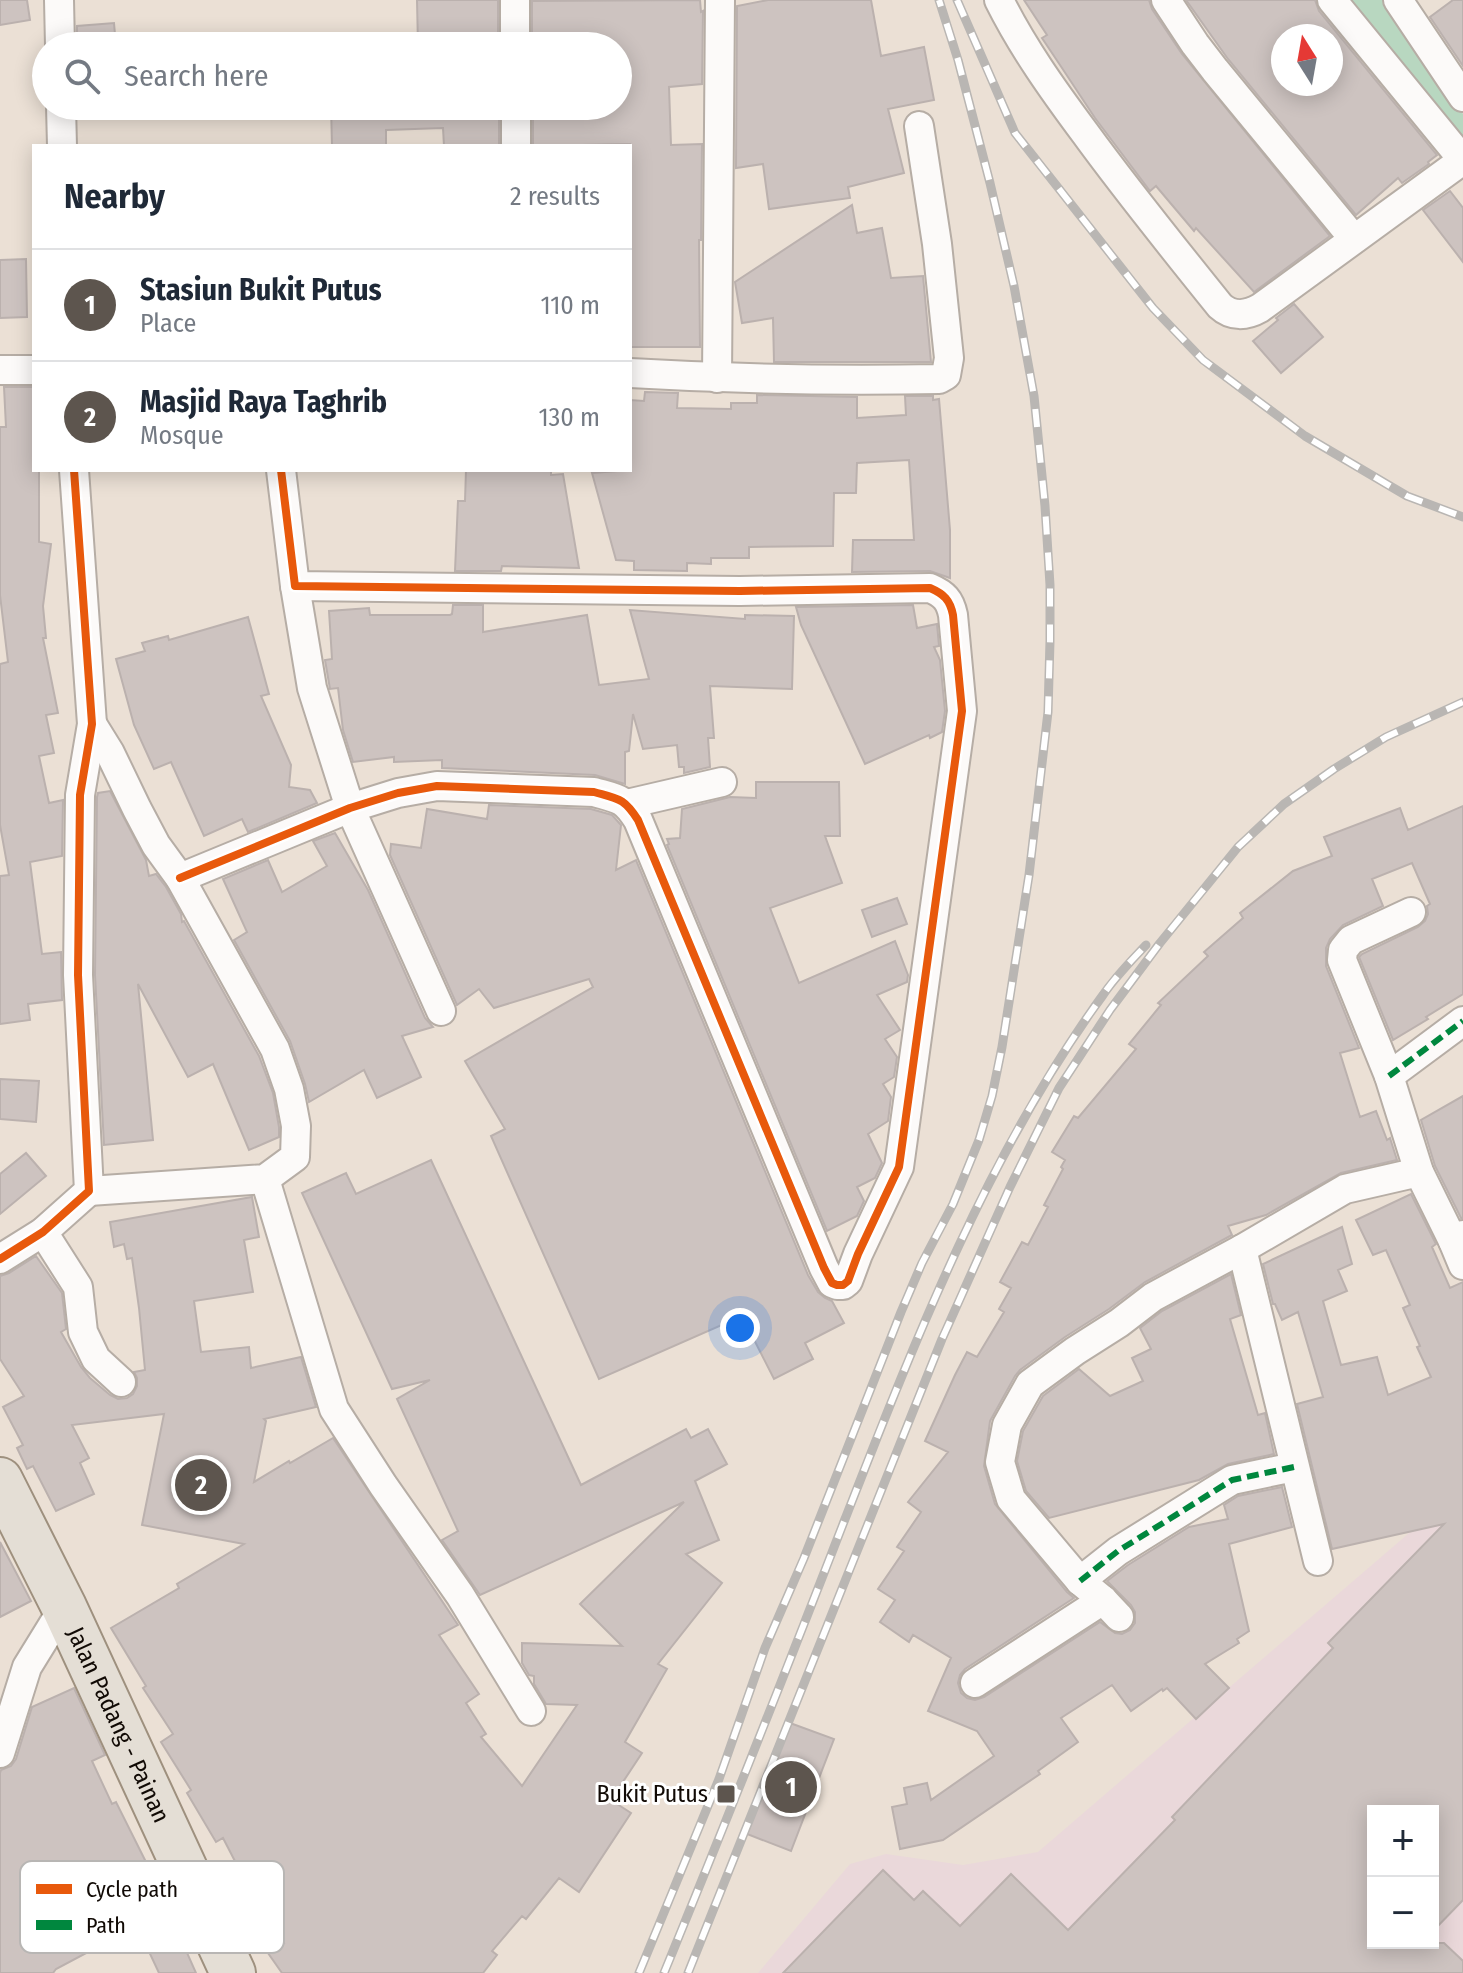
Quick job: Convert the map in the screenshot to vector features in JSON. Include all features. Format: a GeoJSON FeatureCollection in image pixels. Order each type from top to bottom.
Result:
{"type":"FeatureCollection","features":[{"type":"Feature","properties":{"kind":"main road","name":"Jalan Padang - Painan"},"geometry":{"type":"LineString","coordinates":[[0,1480],[64,1607],[181,1861]]}},
{"type":"Feature","properties":{"kind":"main road","name":"Jalan Padang - Painan"},"geometry":{"type":"LineString","coordinates":[[224,1953],[233,1973]]}},
{"type":"Feature","properties":{"kind":"street"},"geometry":{"type":"LineString","coordinates":[[59,0],[60,32]]}},
{"type":"Feature","properties":{"kind":"street"},"geometry":{"type":"LineString","coordinates":[[515,0],[515,32]]}},
{"type":"Feature","properties":{"kind":"street"},"geometry":{"type":"LineString","coordinates":[[717,378],[720,0]]}},
{"type":"Feature","properties":{"kind":"street"},"geometry":{"type":"LineString","coordinates":[[999,0],[1039,71],[1120,180],[1226,311],[1239,315],[1260,308],[1463,160],[1332,0]]}},
{"type":"Feature","properties":{"kind":"street"},"geometry":{"type":"LineString","coordinates":[[1166,0],[1215,70],[1354,239]]}},
{"type":"Feature","properties":{"kind":"street"},"geometry":{"type":"LineString","coordinates":[[1398,0],[1463,97]]}},
{"type":"Feature","properties":{"kind":"street"},"geometry":{"type":"LineString","coordinates":[[61,120],[62,144]]}},
{"type":"Feature","properties":{"kind":"street"},"geometry":{"type":"LineString","coordinates":[[516,120],[516,144]]}},
{"type":"Feature","properties":{"kind":"street"},"geometry":{"type":"LineString","coordinates":[[632,373],[856,381],[939,379],[946,375],[949,358],[939,258],[919,126]]}},
{"type":"Feature","properties":{"kind":"street"},"geometry":{"type":"LineString","coordinates":[[0,370],[32,370]]}},
{"type":"Feature","properties":{"kind":"street"},"geometry":{"type":"LineString","coordinates":[[74,472],[92,724],[80,795],[78,975],[89,1191]]}},
{"type":"Feature","properties":{"kind":"street"},"geometry":{"type":"LineString","coordinates":[[281,472],[295,586],[312,688],[350,808],[441,1011]]}},
{"type":"Feature","properties":{"kind":"street"},"geometry":{"type":"LineString","coordinates":[[180,878],[350,808],[398,793],[437,786],[594,792],[627,804],[638,820],[824,1268],[832,1283],[843,1285],[848,1281],[899,1167],[962,711],[953,615],[946,597],[930,588],[740,591],[295,586]]}},
{"type":"Feature","properties":{"kind":"street"},"geometry":{"type":"LineString","coordinates":[[0,1259],[43,1232],[89,1191],[265,1179],[295,1157],[296,1126],[289,1089],[275,1049],[180,878],[156,845],[92,724]]}},
{"type":"Feature","properties":{"kind":"street"},"geometry":{"type":"LineString","coordinates":[[627,804],[722,782]]}},
{"type":"Feature","properties":{"kind":"street"},"geometry":{"type":"LineString","coordinates":[[1411,912],[1351,940],[1343,950],[1342,960],[1389,1076],[1419,1172],[1460,1247]]}},
{"type":"Feature","properties":{"kind":"street"},"geometry":{"type":"LineString","coordinates":[[1389,1076],[1463,1021]]}},
{"type":"Feature","properties":{"kind":"street"},"geometry":{"type":"LineString","coordinates":[[975,1683],[1111,1608],[1080,1581],[1011,1499],[1000,1462],[1007,1425],[1030,1384],[1153,1297],[1345,1189],[1419,1172]]}},
{"type":"Feature","properties":{"kind":"street"},"geometry":{"type":"LineString","coordinates":[[265,1179],[334,1409],[460,1595],[531,1711]]}},
{"type":"Feature","properties":{"kind":"street"},"geometry":{"type":"LineString","coordinates":[[43,1232],[78,1287],[83,1332],[96,1359],[121,1382]]}},
{"type":"Feature","properties":{"kind":"street"},"geometry":{"type":"LineString","coordinates":[[1242,1249],[1318,1561]]}},
{"type":"Feature","properties":{"kind":"street"},"geometry":{"type":"LineString","coordinates":[[1080,1581],[1118,1551],[1232,1480],[1294,1467]]}},
{"type":"Feature","properties":{"kind":"street"},"geometry":{"type":"LineString","coordinates":[[0,1753],[27,1667],[64,1607]]}},
{"type":"Feature","properties":{"kind":"shaded area"},"geometry":{"type":"Polygon","coordinates":[[[1463,1495],[1463,1973],[758,1973],[850,1864],[886,1854],[963,1865],[1038,1852],[1444,1503],[1463,1495]]]}},
{"type":"Feature","properties":{"kind":"green space"},"geometry":{"type":"Polygon","coordinates":[[[1338,0],[1385,0],[1463,114],[1463,140],[1338,0]]]}},
{"type":"Feature","properties":{"kind":"building"},"geometry":{"type":"Polygon","coordinates":[[[0,0],[27,0],[30,20],[0,25],[0,0]]]}},
{"type":"Feature","properties":{"kind":"building"},"geometry":{"type":"Polygon","coordinates":[[[417,0],[498,0],[498,32],[418,32],[417,0]]]}},
{"type":"Feature","properties":{"kind":"building"},"geometry":{"type":"Polygon","coordinates":[[[700,0],[703,11],[702,84],[669,87],[671,145],[702,144],[700,347],[632,347],[632,144],[533,144],[533,120],[632,120],[632,32],[532,32],[532,1],[700,0]]]}},
{"type":"Feature","properties":{"kind":"building"},"geometry":{"type":"Polygon","coordinates":[[[768,0],[871,0],[881,56],[924,47],[934,100],[888,109],[904,173],[848,187],[850,198],[769,209],[763,164],[736,168],[737,6],[768,0]]]}},
{"type":"Feature","properties":{"kind":"building"},"geometry":{"type":"Polygon","coordinates":[[[1024,0],[1149,0],[1182,54],[1330,236],[1254,292],[1196,228],[1194,231],[1156,186],[1150,191],[1095,118],[1042,38],[1047,35],[1024,0]]]}},
{"type":"Feature","properties":{"kind":"building"},"geometry":{"type":"Polygon","coordinates":[[[1186,0],[1315,0],[1330,24],[1271,24],[1271,96],[1343,96],[1343,40],[1437,155],[1402,183],[1398,178],[1356,215],[1228,59],[1186,0]]]}},
{"type":"Feature","properties":{"kind":"building"},"geometry":{"type":"Polygon","coordinates":[[[1453,0],[1463,0],[1463,66],[1430,17],[1453,0]]]}},
{"type":"Feature","properties":{"kind":"building"},"geometry":{"type":"Polygon","coordinates":[[[114,23],[115,32],[77,32],[77,26],[114,23]]]}},
{"type":"Feature","properties":{"kind":"building"},"geometry":{"type":"Polygon","coordinates":[[[331,120],[499,120],[499,144],[444,144],[443,128],[386,130],[386,144],[332,144],[331,120]]]}},
{"type":"Feature","properties":{"kind":"building"},"geometry":{"type":"Polygon","coordinates":[[[1450,191],[1463,208],[1463,262],[1423,210],[1450,191]]]}},
{"type":"Feature","properties":{"kind":"building"},"geometry":{"type":"Polygon","coordinates":[[[852,205],[857,233],[882,228],[891,278],[923,276],[931,362],[774,362],[773,318],[742,323],[735,282],[852,205]]]}},
{"type":"Feature","properties":{"kind":"building"},"geometry":{"type":"Polygon","coordinates":[[[26,259],[27,317],[0,318],[0,260],[26,259]]]}},
{"type":"Feature","properties":{"kind":"building"},"geometry":{"type":"Polygon","coordinates":[[[1294,304],[1323,337],[1281,373],[1253,341],[1294,304]]]}},
{"type":"Feature","properties":{"kind":"building"},"geometry":{"type":"Polygon","coordinates":[[[4,387],[32,387],[32,472],[39,472],[39,542],[51,544],[43,606],[46,638],[43,638],[58,713],[46,715],[54,753],[39,756],[49,803],[63,800],[62,856],[30,862],[42,954],[61,952],[62,1000],[28,1004],[30,1020],[0,1024],[0,876],[9,875],[0,825],[0,664],[8,662],[0,595],[0,427],[6,427],[4,387]]]}},
{"type":"Feature","properties":{"kind":"building"},"geometry":{"type":"Polygon","coordinates":[[[645,392],[678,393],[677,408],[731,409],[731,403],[757,403],[757,395],[857,397],[857,418],[906,415],[905,396],[933,396],[933,400],[939,399],[950,530],[950,578],[930,571],[852,572],[853,540],[914,540],[909,460],[857,463],[856,493],[834,493],[833,546],[749,547],[749,558],[711,558],[711,564],[687,563],[687,571],[634,570],[634,561],[616,560],[592,473],[632,472],[632,400],[644,401],[645,392]]]}},
{"type":"Feature","properties":{"kind":"building"},"geometry":{"type":"Polygon","coordinates":[[[466,472],[563,474],[579,568],[502,566],[501,571],[455,571],[458,501],[465,501],[466,472]]]}},
{"type":"Feature","properties":{"kind":"building"},"geometry":{"type":"Polygon","coordinates":[[[453,605],[483,605],[483,632],[587,615],[599,685],[649,679],[630,610],[745,619],[745,615],[794,616],[792,689],[710,686],[714,738],[708,738],[710,767],[684,773],[684,767],[679,767],[677,745],[643,749],[633,714],[629,751],[625,752],[625,784],[595,775],[442,768],[442,760],[394,762],[394,757],[353,762],[343,730],[338,688],[330,689],[325,660],[332,659],[329,611],[369,608],[370,615],[450,615],[453,605]]]}},
{"type":"Feature","properties":{"kind":"building"},"geometry":{"type":"Polygon","coordinates":[[[913,605],[917,628],[937,624],[939,646],[934,647],[940,660],[945,711],[942,732],[865,764],[801,625],[796,607],[913,605]]]}},
{"type":"Feature","properties":{"kind":"building"},"geometry":{"type":"Polygon","coordinates":[[[248,617],[269,694],[261,696],[291,765],[289,787],[310,790],[317,803],[248,832],[242,819],[204,836],[171,762],[154,769],[134,725],[116,659],[145,651],[142,643],[168,636],[169,640],[248,617]]]}},
{"type":"Feature","properties":{"kind":"building"},"geometry":{"type":"Polygon","coordinates":[[[756,782],[839,782],[840,836],[825,836],[842,883],[770,908],[799,983],[895,941],[908,975],[907,982],[877,995],[900,1030],[885,1039],[897,1057],[894,1077],[883,1084],[891,1097],[888,1121],[868,1134],[882,1163],[875,1178],[857,1187],[864,1201],[857,1216],[827,1231],[667,845],[667,839],[680,838],[682,809],[730,797],[756,798],[756,782]]]}},
{"type":"Feature","properties":{"kind":"building"},"geometry":{"type":"Polygon","coordinates":[[[110,791],[146,860],[149,876],[156,874],[166,887],[181,914],[182,922],[259,1056],[273,1093],[279,1137],[249,1150],[213,1064],[188,1077],[138,984],[153,1140],[104,1145],[95,975],[97,797],[98,793],[110,791]]]}},
{"type":"Feature","properties":{"kind":"building"},"geometry":{"type":"Polygon","coordinates":[[[489,805],[591,809],[612,815],[621,825],[616,870],[636,860],[808,1275],[818,1292],[832,1301],[844,1323],[805,1343],[813,1359],[774,1379],[742,1316],[599,1379],[491,1136],[505,1129],[465,1061],[593,987],[589,979],[494,1008],[479,989],[457,1005],[390,855],[391,844],[421,848],[427,809],[487,819],[489,805]]]}},
{"type":"Feature","properties":{"kind":"building"},"geometry":{"type":"Polygon","coordinates":[[[1463,806],[1463,994],[1393,1040],[1359,957],[1425,921],[1430,904],[1412,863],[1372,879],[1383,906],[1343,925],[1326,948],[1326,966],[1359,1048],[1340,1053],[1360,1117],[1376,1111],[1397,1160],[1341,1173],[1266,1215],[1228,1226],[1232,1235],[1145,1282],[1020,1370],[990,1421],[984,1466],[995,1504],[1074,1598],[965,1669],[958,1683],[961,1693],[975,1700],[984,1697],[1100,1622],[1115,1633],[1130,1630],[1135,1623],[1135,1612],[1107,1581],[1189,1527],[1228,1519],[1224,1505],[1238,1496],[1282,1487],[1292,1527],[1229,1544],[1249,1631],[1237,1639],[1239,1643],[1205,1664],[1229,1688],[1196,1719],[1167,1688],[1131,1711],[1112,1685],[1061,1718],[1078,1742],[1038,1771],[1040,1774],[943,1840],[900,1849],[892,1807],[907,1804],[904,1788],[927,1783],[931,1800],[994,1756],[977,1731],[928,1711],[951,1658],[913,1635],[909,1642],[880,1622],[895,1600],[878,1589],[904,1551],[897,1547],[921,1512],[908,1502],[948,1452],[925,1441],[967,1352],[977,1357],[1004,1312],[999,1309],[1011,1288],[1000,1282],[1022,1242],[1028,1245],[1048,1207],[1044,1205],[1065,1160],[1052,1152],[1074,1116],[1078,1118],[1136,1049],[1129,1044],[1161,1005],[1158,1003],[1208,956],[1204,952],[1243,918],[1240,913],[1293,871],[1332,856],[1324,837],[1400,808],[1408,830],[1463,806]]]}},
{"type":"Feature","properties":{"kind":"building"},"geometry":{"type":"Polygon","coordinates":[[[335,833],[368,890],[425,1018],[433,1027],[402,1036],[421,1077],[377,1098],[364,1070],[309,1102],[290,1041],[234,940],[247,932],[223,879],[268,860],[282,892],[327,866],[313,841],[335,833]]]}},
{"type":"Feature","properties":{"kind":"building"},"geometry":{"type":"Polygon","coordinates":[[[897,898],[907,924],[872,937],[862,910],[897,898]]]}},
{"type":"Feature","properties":{"kind":"building"},"geometry":{"type":"Polygon","coordinates":[[[0,1079],[39,1081],[36,1122],[0,1119],[0,1079]]]}},
{"type":"Feature","properties":{"kind":"building"},"geometry":{"type":"Polygon","coordinates":[[[1463,1096],[1461,1218],[1435,1166],[1421,1120],[1463,1096]]]}},
{"type":"Feature","properties":{"kind":"building"},"geometry":{"type":"Polygon","coordinates":[[[26,1153],[46,1176],[0,1214],[0,1174],[26,1153]]]}},
{"type":"Feature","properties":{"kind":"building"},"geometry":{"type":"Polygon","coordinates":[[[431,1160],[581,1485],[686,1429],[691,1438],[708,1429],[727,1464],[695,1481],[719,1540],[686,1554],[722,1583],[658,1664],[667,1669],[625,1742],[642,1753],[611,1800],[631,1813],[579,1892],[559,1878],[526,1919],[522,1916],[492,1951],[497,1955],[483,1973],[282,1973],[268,1953],[284,1953],[284,1861],[235,1861],[223,1838],[216,1842],[187,1793],[191,1790],[161,1742],[173,1734],[143,1688],[146,1686],[111,1628],[179,1588],[177,1584],[244,1544],[142,1525],[164,1414],[72,1425],[89,1458],[80,1463],[94,1494],[56,1511],[33,1466],[27,1469],[17,1448],[23,1445],[3,1407],[24,1396],[0,1359],[0,1276],[36,1256],[62,1293],[66,1329],[61,1332],[81,1367],[110,1395],[118,1399],[127,1398],[137,1386],[134,1372],[145,1370],[132,1258],[127,1259],[124,1244],[114,1247],[110,1222],[252,1197],[259,1237],[244,1240],[253,1292],[194,1301],[201,1352],[249,1347],[251,1368],[301,1357],[316,1407],[264,1419],[254,1482],[333,1438],[458,1625],[439,1635],[479,1694],[466,1703],[486,1734],[481,1737],[522,1786],[577,1705],[546,1704],[534,1684],[534,1676],[529,1675],[522,1663],[522,1643],[622,1646],[580,1604],[684,1502],[480,1595],[442,1540],[458,1531],[397,1399],[430,1380],[392,1389],[302,1193],[346,1173],[356,1194],[431,1160]]]}},
{"type":"Feature","properties":{"kind":"building"},"geometry":{"type":"Polygon","coordinates":[[[1411,1194],[1436,1244],[1432,1247],[1450,1288],[1463,1282],[1463,1900],[1439,1925],[1439,1805],[1367,1805],[1367,1949],[1439,1949],[1439,1943],[1444,1943],[1463,1961],[1463,1973],[783,1973],[883,1870],[914,1900],[923,1891],[960,1926],[1011,1874],[1068,1930],[1175,1820],[1172,1817],[1333,1648],[1328,1643],[1444,1524],[1332,1549],[1297,1404],[1323,1397],[1298,1312],[1282,1320],[1273,1304],[1263,1264],[1342,1227],[1352,1264],[1338,1270],[1347,1291],[1323,1301],[1341,1365],[1377,1357],[1388,1395],[1431,1377],[1403,1308],[1410,1305],[1386,1250],[1373,1255],[1356,1220],[1411,1194]]]}},
{"type":"Feature","properties":{"kind":"building"},"geometry":{"type":"Polygon","coordinates":[[[1231,1274],[1241,1315],[1230,1319],[1258,1415],[1265,1413],[1274,1454],[1228,1464],[1199,1480],[1049,1518],[1026,1491],[1017,1461],[1023,1431],[1043,1396],[1079,1369],[1110,1396],[1143,1381],[1132,1358],[1151,1349],[1140,1328],[1162,1311],[1231,1274]]]}},
{"type":"Feature","properties":{"kind":"building"},"geometry":{"type":"Polygon","coordinates":[[[0,1542],[31,1601],[0,1617],[0,1542]]]}},
{"type":"Feature","properties":{"kind":"building"},"geometry":{"type":"Polygon","coordinates":[[[74,1688],[105,1755],[92,1761],[112,1804],[116,1802],[146,1861],[20,1861],[20,1953],[86,1953],[53,1973],[0,1973],[0,1773],[16,1759],[32,1707],[74,1688]]]}},
{"type":"Feature","properties":{"kind":"building"},"geometry":{"type":"Polygon","coordinates":[[[790,1723],[834,1739],[791,1851],[747,1834],[790,1723]]]}},
{"type":"Feature","properties":{"kind":"building"},"geometry":{"type":"Polygon","coordinates":[[[150,1953],[187,1953],[196,1973],[159,1973],[150,1953]]]}},
{"type":"Feature","properties":{"kind":"railway"},"geometry":{"type":"LineString","coordinates":[[639,1973],[719,1779],[765,1648],[901,1312],[953,1204],[979,1140],[1002,1047],[1029,875],[1048,712],[1050,641],[1045,506],[1034,396],[1014,286],[990,183],[939,0]]}},
{"type":"Feature","properties":{"kind":"railway"},"geometry":{"type":"LineString","coordinates":[[957,0],[1015,133],[1153,308],[1203,360],[1305,436],[1407,496],[1463,517]]}},
{"type":"Feature","properties":{"kind":"railway"},"geometry":{"type":"LineString","coordinates":[[688,1973],[942,1339],[1010,1187],[1059,1088],[1110,1010],[1238,847],[1284,804],[1334,769],[1386,737],[1463,702]]}},
{"type":"Feature","properties":{"kind":"railway"},"geometry":{"type":"LineString","coordinates":[[664,1973],[899,1383],[958,1248],[1024,1118],[1062,1055],[1108,988],[1146,945]]}},
{"type":"Feature","properties":{"kind":"marked path"},"geometry":{"type":"LineString","coordinates":[[1389,1076],[1463,1021]]}},
{"type":"Feature","properties":{"kind":"marked path"},"geometry":{"type":"LineString","coordinates":[[1080,1581],[1118,1551],[1232,1480],[1294,1467]]}},
{"type":"Feature","properties":{"kind":"cycle path"},"geometry":{"type":"LineString","coordinates":[[0,1259],[43,1232],[89,1191],[78,975],[80,795],[92,724],[74,472]]}},
{"type":"Feature","properties":{"kind":"cycle path"},"geometry":{"type":"LineString","coordinates":[[180,878],[350,808],[398,793],[437,786],[594,792],[620,800],[638,820],[824,1268],[832,1283],[843,1285],[848,1281],[899,1167],[962,711],[953,615],[948,601],[930,588],[740,591],[295,586],[281,472]]}},
{"type":"Feature","properties":{"kind":"place","name":"Masjid Raya Taghrib"},"geometry":{"type":"Point","coordinates":[201,1485]}},
{"type":"Feature","properties":{"kind":"place","name":"Stasiun Bukit Putus"},"geometry":{"type":"Point","coordinates":[791,1787]}},
{"type":"Feature","properties":{"kind":"place","name":"Bukit Putus"},"geometry":{"type":"Point","coordinates":[726,1794]}}]}
